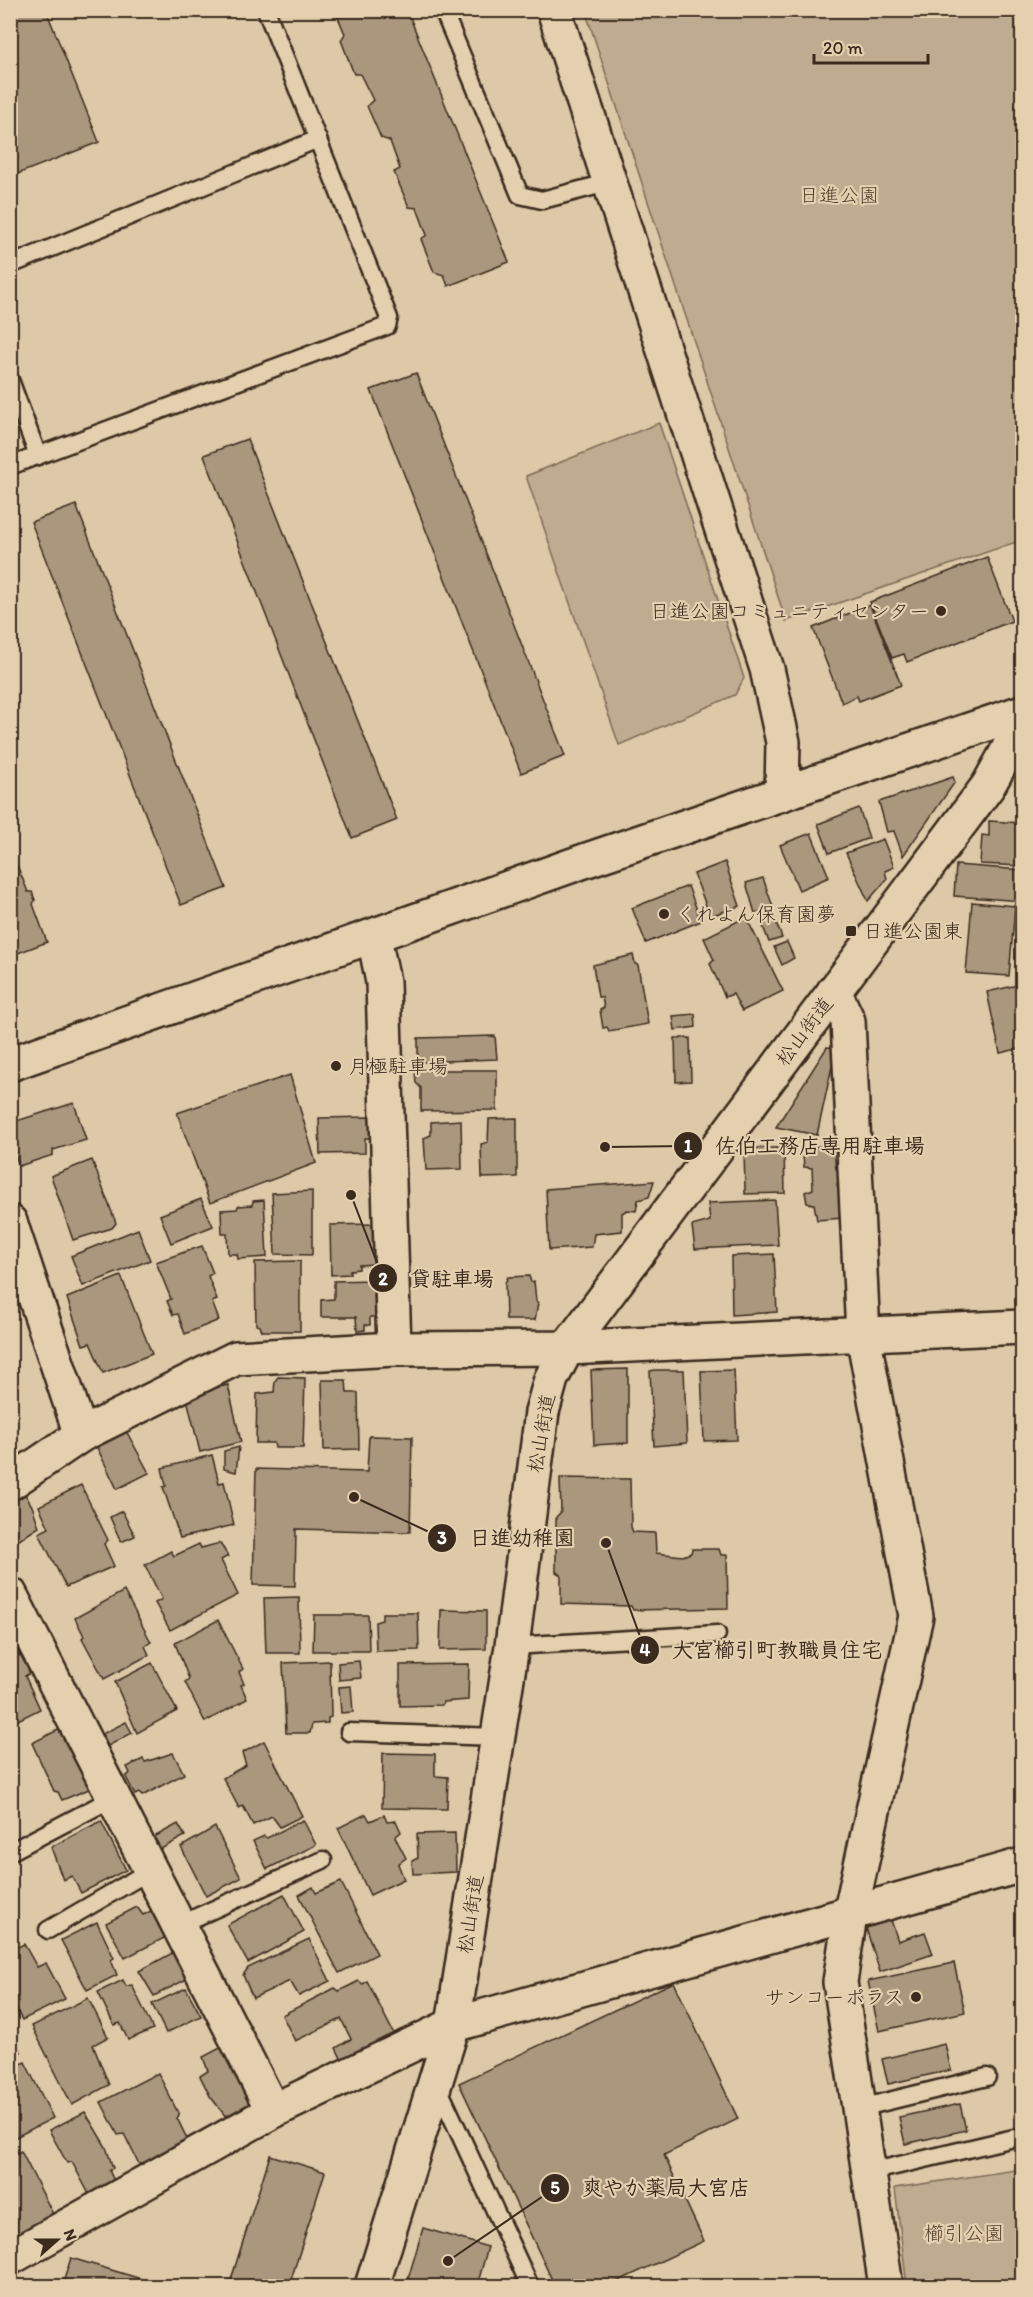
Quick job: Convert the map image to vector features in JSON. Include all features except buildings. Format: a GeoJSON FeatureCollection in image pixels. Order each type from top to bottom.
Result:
{"type":"FeatureCollection","features":[{"type":"Feature","properties":{"kind":"street"},"geometry":{"type":"LineString","coordinates":[[554,10],[767,669],[783,742],[782,794]]}},
{"type":"Feature","properties":{"kind":"street"},"geometry":{"type":"LineString","coordinates":[[10,1064],[587,860],[1023,713]]}},
{"type":"Feature","properties":{"kind":"street","name":"松山街道"},"geometry":{"type":"LineString","coordinates":[[372,2286],[453,2025],[512,1646],[542,1412],[551,1379],[567,1348],[988,786],[1008,750],[1023,713]]}},
{"type":"Feature","properties":{"kind":"street"},"geometry":{"type":"LineString","coordinates":[[374,937],[383,982],[394,1349]]}},
{"type":"Feature","properties":{"kind":"street"},"geometry":{"type":"LineString","coordinates":[[834,991],[848,1021],[863,1335],[916,1617],[850,1915],[840,1982],[886,2286]]}},
{"type":"Feature","properties":{"kind":"street"},"geometry":{"type":"LineString","coordinates":[[10,1222],[81,1435]]}},
{"type":"Feature","properties":{"kind":"street"},"geometry":{"type":"LineString","coordinates":[[10,1483],[81,1435],[236,1358],[394,1349],[567,1348],[1023,1327]]}},
{"type":"Feature","properties":{"kind":"street"},"geometry":{"type":"LineString","coordinates":[[10,1594],[273,2111]]}},
{"type":"Feature","properties":{"kind":"street"},"geometry":{"type":"LineString","coordinates":[[10,2258],[273,2111],[453,2025],[1023,1865]]}},
{"type":"Feature","properties":{"kind":"lane"},"geometry":{"type":"LineString","coordinates":[[10,466],[387,326],[389,318],[266,10]]}},
{"type":"Feature","properties":{"kind":"lane"},"geometry":{"type":"LineString","coordinates":[[443,10],[520,195],[542,200],[611,182]]}},
{"type":"Feature","properties":{"kind":"lane"},"geometry":{"type":"LineString","coordinates":[[10,265],[318,140]]}},
{"type":"Feature","properties":{"kind":"lane"},"geometry":{"type":"LineString","coordinates":[[10,380],[38,456]]}},
{"type":"Feature","properties":{"kind":"lane"},"geometry":{"type":"LineString","coordinates":[[512,1646],[717,1634]]}},
{"type":"Feature","properties":{"kind":"lane"},"geometry":{"type":"LineString","coordinates":[[349,1732],[498,1737]]}},
{"type":"Feature","properties":{"kind":"lane"},"geometry":{"type":"LineString","coordinates":[[10,1852],[113,1798]]}},
{"type":"Feature","properties":{"kind":"lane"},"geometry":{"type":"LineString","coordinates":[[179,1925],[323,1860]]}},
{"type":"Feature","properties":{"kind":"lane"},"geometry":{"type":"LineString","coordinates":[[48,1930],[151,1870]]}},
{"type":"Feature","properties":{"kind":"lane"},"geometry":{"type":"LineString","coordinates":[[860,2108],[987,2077]]}},
{"type":"Feature","properties":{"kind":"lane"},"geometry":{"type":"LineString","coordinates":[[436,2082],[531,2286]]}},
{"type":"Feature","properties":{"kind":"lane"},"geometry":{"type":"LineString","coordinates":[[870,2172],[1014,2138]]}},
{"type":"Feature","properties":{"kind":"green space","name":"日進公園"},"geometry":{"type":"Polygon","coordinates":[[[585,10],[1022,11],[1022,540],[786,621],[585,10]]]}},
{"type":"Feature","properties":{"kind":"green space"},"geometry":{"type":"Polygon","coordinates":[[[659,423],[744,678],[735,695],[619,745],[526,476],[659,423]]]}},
{"type":"Feature","properties":{"kind":"green space","name":"櫛引公園"},"geometry":{"type":"Polygon","coordinates":[[[1022,2169],[1022,2286],[907,2286],[895,2188],[1022,2169]]]}},
{"type":"Feature","properties":{"kind":"place","name":"日進公園コミュニティセンター"},"geometry":{"type":"Point","coordinates":[941,611]}},
{"type":"Feature","properties":{"kind":"place","name":"くれよん保育園夢"},"geometry":{"type":"Point","coordinates":[664,914]}},
{"type":"Feature","properties":{"kind":"place","name":"日進公園東"},"geometry":{"type":"Point","coordinates":[851,931]}},
{"type":"Feature","properties":{"kind":"place","name":"月極駐車場"},"geometry":{"type":"Point","coordinates":[336,1066]}},
{"type":"Feature","properties":{"kind":"place","name":"佐伯工務店専用駐車場"},"geometry":{"type":"Point","coordinates":[605,1147]}},
{"type":"Feature","properties":{"kind":"place","name":"貸駐車場"},"geometry":{"type":"Point","coordinates":[351,1195]}},
{"type":"Feature","properties":{"kind":"place","name":"日進幼稚園"},"geometry":{"type":"Point","coordinates":[354,1497]}},
{"type":"Feature","properties":{"kind":"place","name":"大宮櫛引町教職員住宅"},"geometry":{"type":"Point","coordinates":[606,1543]}},
{"type":"Feature","properties":{"kind":"place","name":"サンコーポラス"},"geometry":{"type":"Point","coordinates":[916,1997]}},
{"type":"Feature","properties":{"kind":"place","name":"爽やか薬局大宮店"},"geometry":{"type":"Point","coordinates":[448,2261]}}]}
